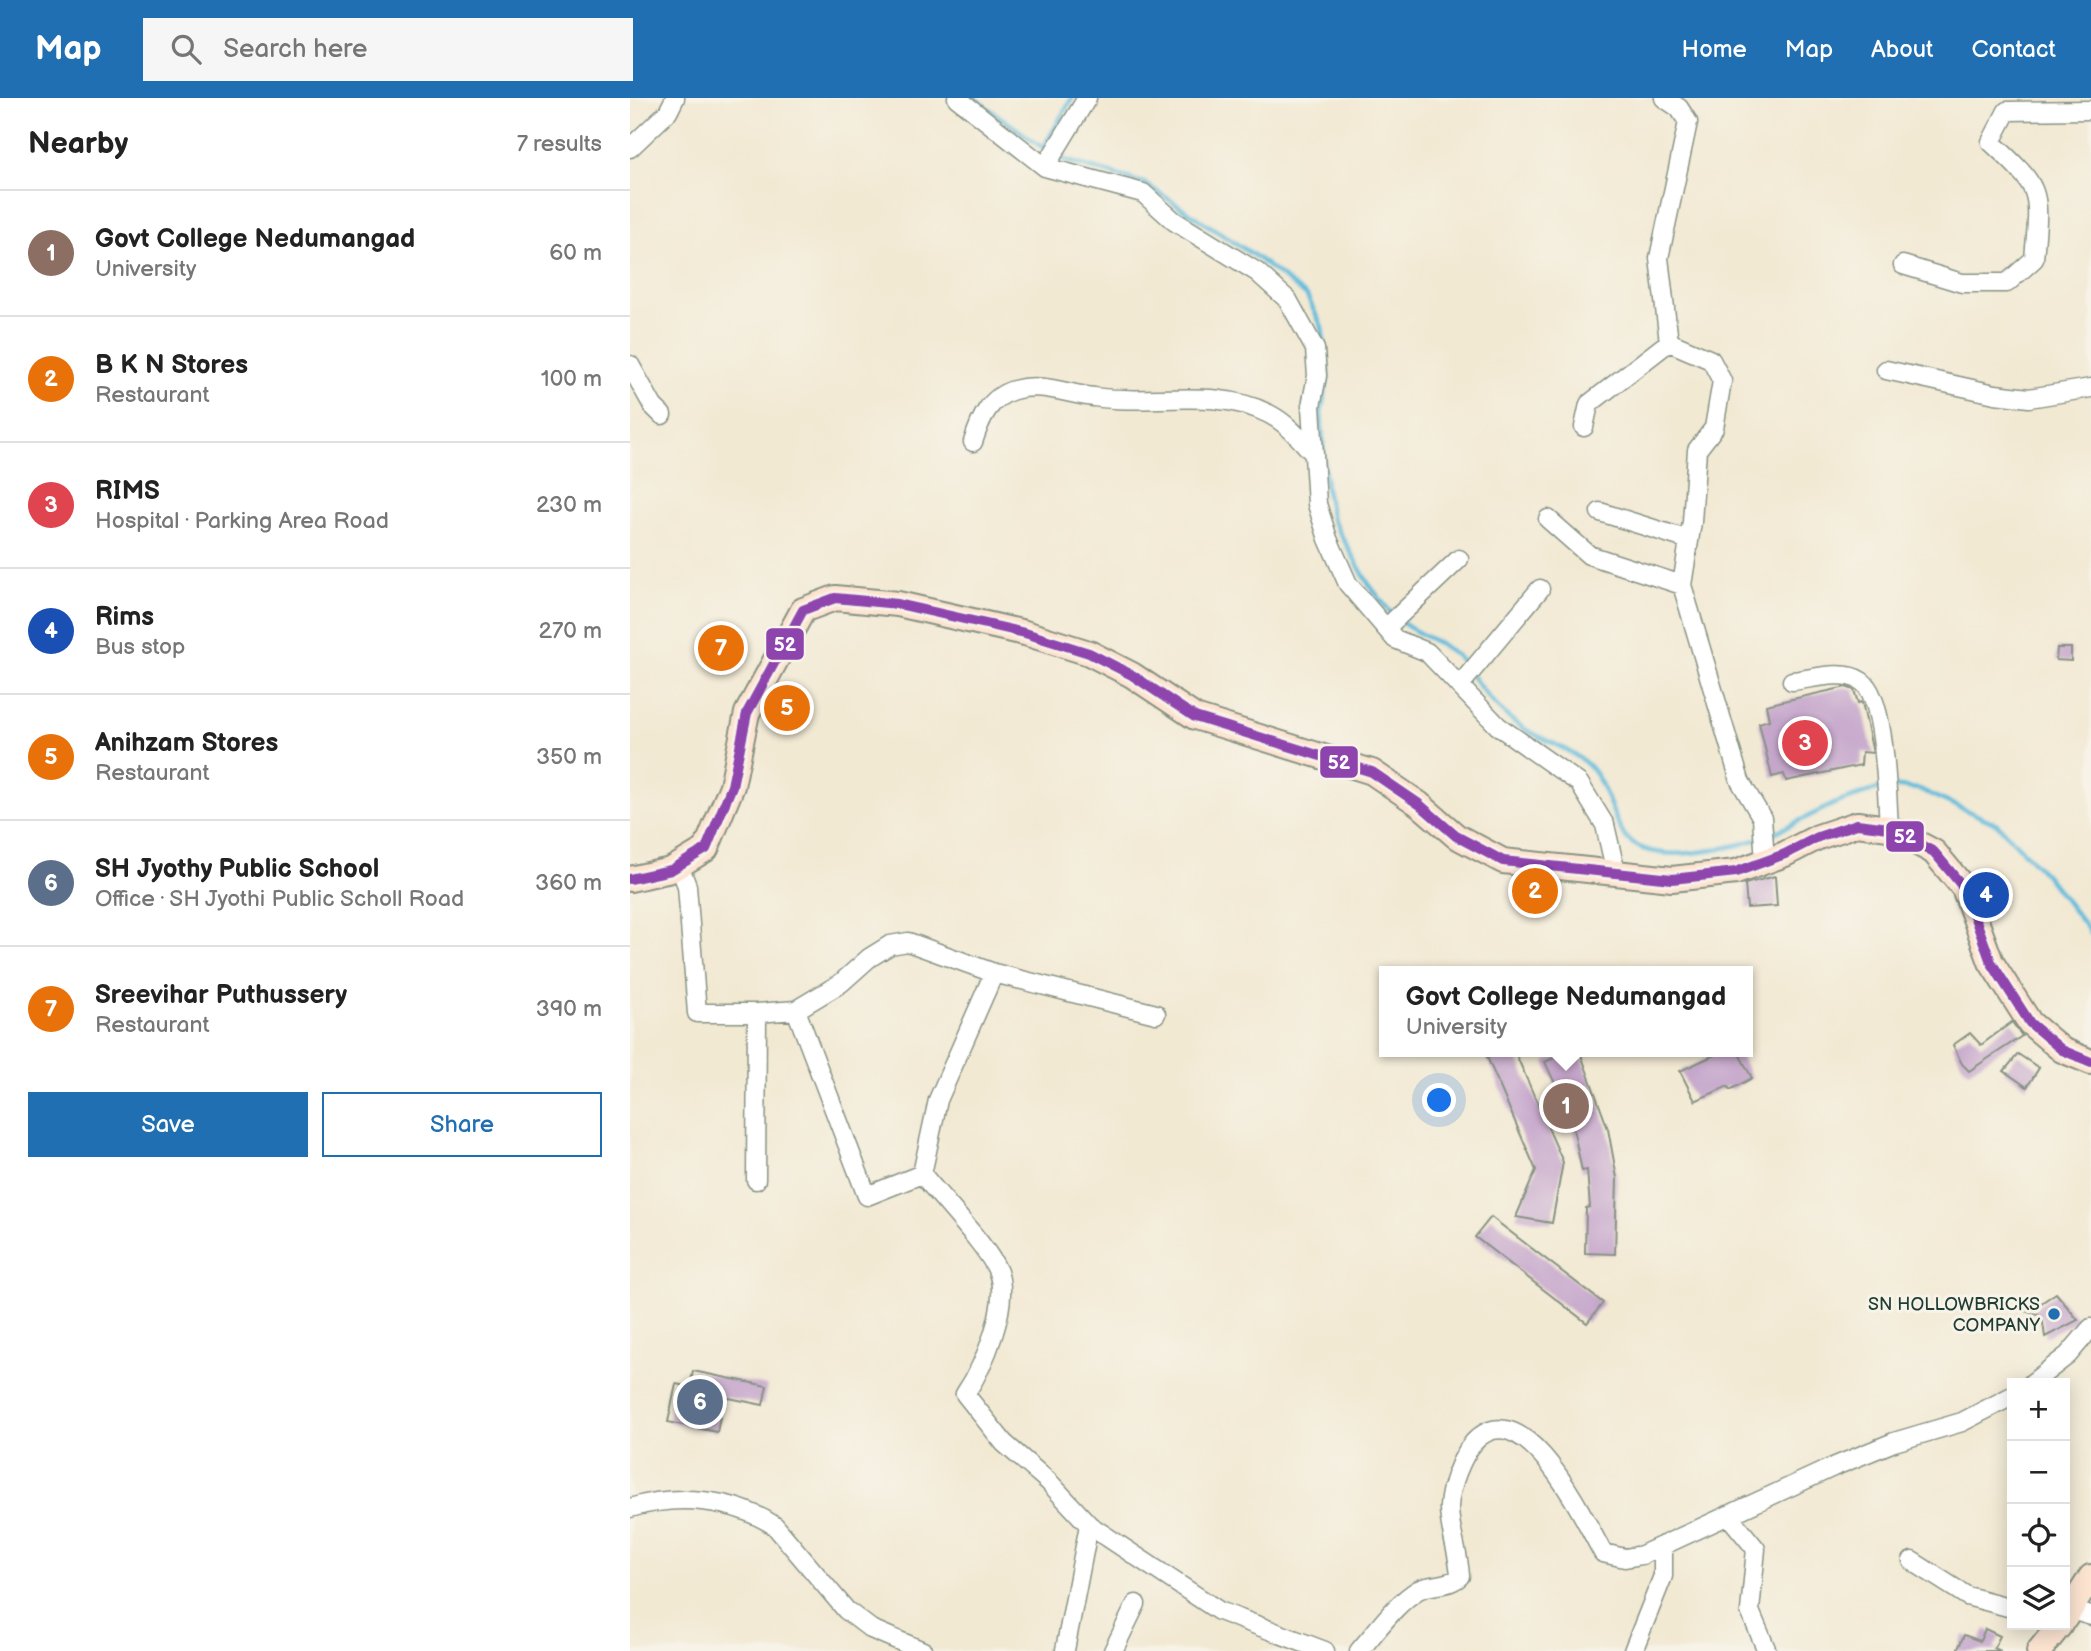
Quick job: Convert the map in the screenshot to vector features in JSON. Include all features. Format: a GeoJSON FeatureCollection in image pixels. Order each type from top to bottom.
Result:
{"type":"FeatureCollection","features":[{"type":"Feature","properties":{"kind":"main road"},"geometry":{"type":"LineString","coordinates":[[630,879],[671,870],[706,849],[732,786],[747,713],[803,610],[835,598],[898,604],[1025,633],[1089,653],[1132,675],[1195,717],[1372,772],[1419,804],[1456,836],[1503,861],[1672,879],[1736,872],[1818,837],[1857,824],[1889,828],[1934,852],[1964,888],[1991,962],[2030,1023],[2062,1051],[2091,1062]]}},
{"type":"Feature","properties":{"kind":"main road"},"geometry":{"type":"LineString","coordinates":[[2039,1651],[2072,1617],[2091,1577]]}},
{"type":"Feature","properties":{"kind":"street"},"geometry":{"type":"LineString","coordinates":[[630,148],[668,112],[675,98]]}},
{"type":"Feature","properties":{"kind":"street"},"geometry":{"type":"LineString","coordinates":[[957,98],[1045,167],[1143,193],[1174,221],[1257,272],[1288,300],[1315,349],[1317,376],[1311,406],[1317,504],[1328,539],[1348,584],[1395,639],[1427,652],[1498,726],[1579,783],[1605,825],[1616,873]]}},
{"type":"Feature","properties":{"kind":"street"},"geometry":{"type":"LineString","coordinates":[[1045,167],[1087,98]]}},
{"type":"Feature","properties":{"kind":"street"},"geometry":{"type":"LineString","coordinates":[[1664,98],[1679,108],[1688,122],[1658,258],[1669,342]]}},
{"type":"Feature","properties":{"kind":"street"},"geometry":{"type":"LineString","coordinates":[[1903,265],[1962,283],[2007,283],[2034,259],[2039,202],[2027,176],[1991,142],[2007,111],[2091,110]]}},
{"type":"Feature","properties":{"kind":"street"},"geometry":{"type":"LineString","coordinates":[[1584,427],[1589,404],[1669,342]]}},
{"type":"Feature","properties":{"kind":"street"},"geometry":{"type":"LineString","coordinates":[[1669,342],[1712,360],[1722,381],[1714,428],[1697,450],[1682,584],[1740,781],[1762,818],[1765,861]]}},
{"type":"Feature","properties":{"kind":"street"},"geometry":{"type":"LineString","coordinates":[[630,365],[653,406],[662,415]]}},
{"type":"Feature","properties":{"kind":"street"},"geometry":{"type":"LineString","coordinates":[[1886,370],[2029,398],[2091,388]]}},
{"type":"Feature","properties":{"kind":"street"},"geometry":{"type":"LineString","coordinates":[[973,442],[981,417],[988,407],[1015,390],[1039,386],[1093,397],[1126,400],[1192,397],[1233,402],[1268,414],[1289,428],[1313,453]]}},
{"type":"Feature","properties":{"kind":"street"},"geometry":{"type":"LineString","coordinates":[[1600,512],[1689,540]]}},
{"type":"Feature","properties":{"kind":"street"},"geometry":{"type":"LineString","coordinates":[[1548,519],[1589,555],[1682,584]]}},
{"type":"Feature","properties":{"kind":"street"},"geometry":{"type":"LineString","coordinates":[[1386,628],[1459,559]]}},
{"type":"Feature","properties":{"kind":"street"},"geometry":{"type":"LineString","coordinates":[[1460,685],[1540,589]]}},
{"type":"Feature","properties":{"kind":"street"},"geometry":{"type":"LineString","coordinates":[[1792,681],[1849,676],[1863,681],[1873,698],[1885,769],[1889,828]]}},
{"type":"Feature","properties":{"kind":"street"},"geometry":{"type":"LineString","coordinates":[[679,865],[687,886],[697,1013],[796,1010],[841,983],[869,958],[890,945],[908,942],[994,973],[1156,1014]]}},
{"type":"Feature","properties":{"kind":"street"},"geometry":{"type":"LineString","coordinates":[[922,1174],[938,1100],[994,973]]}},
{"type":"Feature","properties":{"kind":"street"},"geometry":{"type":"LineString","coordinates":[[796,1010],[866,1196],[922,1174]]}},
{"type":"Feature","properties":{"kind":"street"},"geometry":{"type":"LineString","coordinates":[[756,1180],[757,1013]]}},
{"type":"Feature","properties":{"kind":"street"},"geometry":{"type":"LineString","coordinates":[[922,1174],[990,1259],[1000,1282],[1000,1304],[993,1334],[975,1380],[965,1394],[1004,1443],[1049,1482],[1089,1525],[1219,1611],[1245,1624],[1325,1651]]}},
{"type":"Feature","properties":{"kind":"street"},"geometry":{"type":"LineString","coordinates":[[2038,1378],[2068,1355],[2091,1328]]}},
{"type":"Feature","properties":{"kind":"street"},"geometry":{"type":"LineString","coordinates":[[1359,1651],[1405,1600],[1421,1589],[1455,1582],[1460,1576],[1449,1507],[1463,1458],[1482,1435],[1499,1430],[1531,1441],[1545,1456],[1603,1553],[1625,1558],[1642,1555],[1894,1442],[1962,1422],[2007,1399]]}},
{"type":"Feature","properties":{"kind":"street"},"geometry":{"type":"LineString","coordinates":[[630,1508],[689,1499],[761,1517],[775,1526],[846,1610],[871,1629],[923,1651]]}},
{"type":"Feature","properties":{"kind":"street"},"geometry":{"type":"LineString","coordinates":[[1728,1515],[1756,1549],[1750,1611],[1767,1651]]}},
{"type":"Feature","properties":{"kind":"street"},"geometry":{"type":"LineString","coordinates":[[1067,1651],[1089,1525]]}},
{"type":"Feature","properties":{"kind":"street"},"geometry":{"type":"LineString","coordinates":[[1633,1651],[1663,1576],[1663,1545]]}},
{"type":"Feature","properties":{"kind":"street"},"geometry":{"type":"LineString","coordinates":[[1912,1561],[1967,1596],[2007,1607]]}},
{"type":"Feature","properties":{"kind":"street"},"geometry":{"type":"LineString","coordinates":[[1113,1651],[1136,1604]]}},
{"type":"Feature","properties":{"kind":"building"},"geometry":{"type":"Polygon","coordinates":[[[2057,648],[2071,648],[2071,661],[2056,660],[2057,648]]]}},
{"type":"Feature","properties":{"kind":"building"},"geometry":{"type":"Polygon","coordinates":[[[1846,687],[1854,690],[1858,703],[1862,702],[1873,753],[1862,752],[1861,765],[1786,781],[1784,774],[1772,777],[1759,723],[1769,720],[1766,705],[1846,687]]]}},
{"type":"Feature","properties":{"kind":"building"},"geometry":{"type":"Polygon","coordinates":[[[1775,876],[1777,906],[1747,908],[1745,884],[1775,876]]]}},
{"type":"Feature","properties":{"kind":"building"},"geometry":{"type":"Polygon","coordinates":[[[2012,1022],[2022,1036],[1969,1071],[1962,1064],[1953,1045],[1970,1033],[1981,1045],[2012,1022]]]}},
{"type":"Feature","properties":{"kind":"building"},"geometry":{"type":"Polygon","coordinates":[[[2018,1054],[2039,1068],[2027,1087],[2004,1071],[2018,1054]]]}},
{"type":"Feature","properties":{"kind":"building"},"geometry":{"type":"Polygon","coordinates":[[[1487,1057],[1517,1057],[1563,1162],[1552,1223],[1516,1217],[1536,1170],[1487,1057]]]}},
{"type":"Feature","properties":{"kind":"building"},"geometry":{"type":"Polygon","coordinates":[[[1556,1057],[1582,1057],[1608,1129],[1617,1178],[1615,1254],[1585,1253],[1586,1208],[1590,1207],[1587,1170],[1582,1171],[1571,1118],[1545,1062],[1556,1057]]]}},
{"type":"Feature","properties":{"kind":"building"},"geometry":{"type":"Polygon","coordinates":[[[1710,1057],[1741,1057],[1752,1078],[1730,1090],[1728,1086],[1695,1101],[1680,1071],[1710,1057]]]}},
{"type":"Feature","properties":{"kind":"building"},"geometry":{"type":"Polygon","coordinates":[[[1491,1217],[1603,1303],[1587,1323],[1475,1237],[1491,1217]]]}},
{"type":"Feature","properties":{"kind":"building","name":"SN HOLLOWBRICKS COMPANY"},"geometry":{"type":"Polygon","coordinates":[[[2056,1293],[2078,1320],[2045,1337],[2042,1316],[2028,1312],[2056,1293]]]}},
{"type":"Feature","properties":{"kind":"building"},"geometry":{"type":"Polygon","coordinates":[[[693,1371],[767,1386],[763,1405],[724,1397],[717,1432],[668,1422],[676,1384],[690,1387],[693,1371]]]}},
{"type":"Feature","properties":{"kind":"building"},"geometry":{"type":"Polygon","coordinates":[[[1985,1629],[2000,1636],[1994,1648],[2001,1651],[1957,1651],[1964,1635],[1980,1641],[1985,1629]]]}},
{"type":"Feature","properties":{"kind":"waterway"},"geometry":{"type":"LineString","coordinates":[[974,98],[1050,153]]}},
{"type":"Feature","properties":{"kind":"waterway"},"geometry":{"type":"LineString","coordinates":[[1043,148],[1072,98]]}},
{"type":"Feature","properties":{"kind":"waterway"},"geometry":{"type":"LineString","coordinates":[[1057,158],[1144,183],[1252,254],[1307,296],[1322,327],[1328,374],[1321,413],[1326,489],[1332,519],[1368,583],[1393,616]]}},
{"type":"Feature","properties":{"kind":"waterway"},"geometry":{"type":"LineString","coordinates":[[1400,621],[1445,647],[1468,669]]}},
{"type":"Feature","properties":{"kind":"waterway"},"geometry":{"type":"LineString","coordinates":[[1473,677],[1505,715],[1586,763],[1603,787],[1623,833],[1634,844],[1649,851],[1687,853],[1759,839]]}},
{"type":"Feature","properties":{"kind":"waterway"},"geometry":{"type":"LineString","coordinates":[[1890,786],[1918,789],[1997,824],[2045,874],[2091,933]]}},
{"type":"Feature","properties":{"kind":"waterway"},"geometry":{"type":"LineString","coordinates":[[1768,836],[1836,803],[1881,788]]}},
{"type":"Feature","properties":{"kind":"transit line","name":"52"},"geometry":{"type":"LineString","coordinates":[[630,879],[671,870],[706,849],[732,786],[747,713],[803,610],[835,598],[898,604],[1025,633],[1089,653],[1132,675],[1195,717],[1372,772],[1419,804],[1456,836],[1503,861],[1672,879],[1736,872],[1785,854],[1818,837],[1857,824],[1889,828],[1934,852],[1964,888],[1991,962],[2030,1023],[2062,1050],[2091,1062]]}},
{"type":"Feature","properties":{"kind":"place","name":"Sreevihar Puthussery"},"geometry":{"type":"Point","coordinates":[721,648]}},
{"type":"Feature","properties":{"kind":"place","name":"Anihzam Stores"},"geometry":{"type":"Point","coordinates":[787,708]}},
{"type":"Feature","properties":{"kind":"place","name":"RIMS"},"geometry":{"type":"Point","coordinates":[1805,743]}},
{"type":"Feature","properties":{"kind":"place","name":"B K N Stores"},"geometry":{"type":"Point","coordinates":[1535,891]}},
{"type":"Feature","properties":{"kind":"place","name":"Rims"},"geometry":{"type":"Point","coordinates":[1986,895]}},
{"type":"Feature","properties":{"kind":"place","name":"Govt College Nedumangad"},"geometry":{"type":"Point","coordinates":[1566,1106]}},
{"type":"Feature","properties":{"kind":"place","name":"SN HOLLOWBRICKS COMPANY"},"geometry":{"type":"Point","coordinates":[2054,1314]}},
{"type":"Feature","properties":{"kind":"place","name":"SH Jyothy Public School"},"geometry":{"type":"Point","coordinates":[700,1402]}}]}
